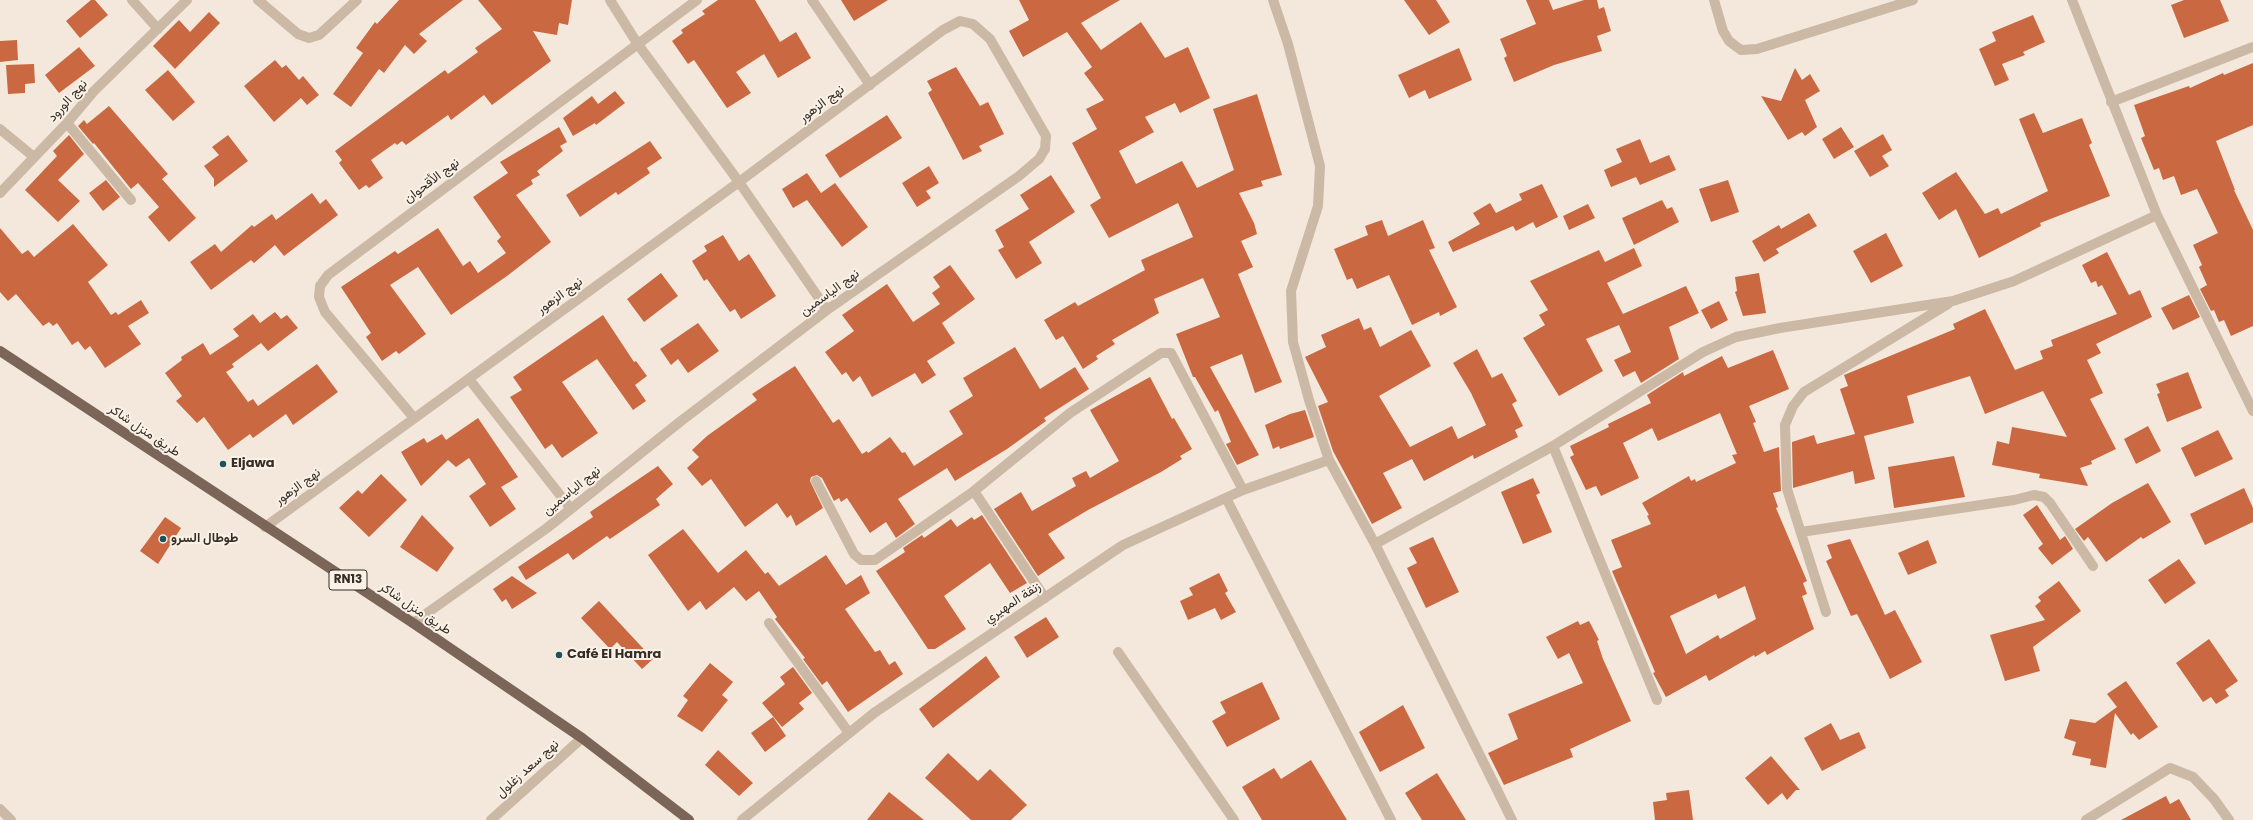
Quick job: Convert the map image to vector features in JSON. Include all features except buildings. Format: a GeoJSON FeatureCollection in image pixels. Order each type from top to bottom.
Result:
{"type":"FeatureCollection","features":[{"type":"Feature","properties":{"kind":"main road","name":"طريق منزل شاكر"},"geometry":{"type":"LineString","coordinates":[[0,351],[265,527],[413,622],[582,738],[689,820]]}},
{"type":"Feature","properties":{"kind":"street"},"geometry":{"type":"LineString","coordinates":[[132,0],[158,29]]}},
{"type":"Feature","properties":{"kind":"street","name":"نهج الورود"},"geometry":{"type":"LineString","coordinates":[[0,193],[67,123],[94,91],[187,0]]}},
{"type":"Feature","properties":{"kind":"street"},"geometry":{"type":"LineString","coordinates":[[258,0],[298,34],[309,38],[319,35],[357,0]]}},
{"type":"Feature","properties":{"kind":"street"},"geometry":{"type":"LineString","coordinates":[[610,0],[638,43],[739,182],[827,310]]}},
{"type":"Feature","properties":{"kind":"street","name":"نهج الأقحوان"},"geometry":{"type":"LineString","coordinates":[[414,418],[325,312],[319,297],[320,286],[328,275],[696,0]]}},
{"type":"Feature","properties":{"kind":"street"},"geometry":{"type":"LineString","coordinates":[[812,0],[870,85]]}},
{"type":"Feature","properties":{"kind":"street"},"geometry":{"type":"LineString","coordinates":[[1273,0],[1288,44],[1320,166],[1318,206],[1291,291],[1294,342],[1309,400],[1329,460],[1375,544],[1512,820]]}},
{"type":"Feature","properties":{"kind":"street"},"geometry":{"type":"LineString","coordinates":[[1714,0],[1723,31],[1729,41],[1741,50],[1757,49],[1912,0]]}},
{"type":"Feature","properties":{"kind":"street"},"geometry":{"type":"LineString","coordinates":[[2072,0],[2111,102],[2157,215],[2253,411]]}},
{"type":"Feature","properties":{"kind":"street","name":"نهج الياسمين"},"geometry":{"type":"LineString","coordinates":[[413,622],[547,528],[827,310],[1019,176],[1039,160],[1045,149],[1046,136],[990,39],[973,24],[960,21],[943,30],[870,85]]}},
{"type":"Feature","properties":{"kind":"street"},"geometry":{"type":"LineString","coordinates":[[2111,102],[2253,47]]}},
{"type":"Feature","properties":{"kind":"street","name":"نهج الزهور"},"geometry":{"type":"LineString","coordinates":[[265,527],[870,85]]}},
{"type":"Feature","properties":{"kind":"street"},"geometry":{"type":"LineString","coordinates":[[67,123],[131,200]]}},
{"type":"Feature","properties":{"kind":"street"},"geometry":{"type":"LineString","coordinates":[[0,129],[34,157]]}},
{"type":"Feature","properties":{"kind":"street"},"geometry":{"type":"LineString","coordinates":[[1375,544],[1553,446],[1703,352],[1736,337],[1780,328],[1953,301],[2014,281],[2157,215]]}},
{"type":"Feature","properties":{"kind":"street"},"geometry":{"type":"LineString","coordinates":[[1826,612],[1787,489],[1785,426],[1793,406],[1804,392],[1953,301]]}},
{"type":"Feature","properties":{"kind":"street"},"geometry":{"type":"LineString","coordinates":[[816,481],[854,554],[861,560],[875,560],[974,491],[1070,413],[1161,353],[1171,353],[1244,490]]}},
{"type":"Feature","properties":{"kind":"street"},"geometry":{"type":"LineString","coordinates":[[469,379],[571,508]]}},
{"type":"Feature","properties":{"kind":"street"},"geometry":{"type":"LineString","coordinates":[[1553,446],[1657,700]]}},
{"type":"Feature","properties":{"kind":"street","name":"زنقة المهيري"},"geometry":{"type":"LineString","coordinates":[[742,820],[880,708],[1123,545],[1244,490],[1329,460]]}},
{"type":"Feature","properties":{"kind":"street"},"geometry":{"type":"LineString","coordinates":[[974,491],[1045,598]]}},
{"type":"Feature","properties":{"kind":"street"},"geometry":{"type":"LineString","coordinates":[[1801,532],[2014,500],[2034,495],[2044,497],[2050,503],[2093,566]]}},
{"type":"Feature","properties":{"kind":"street"},"geometry":{"type":"LineString","coordinates":[[1226,498],[1391,820]]}},
{"type":"Feature","properties":{"kind":"street"},"geometry":{"type":"LineString","coordinates":[[769,623],[849,733]]}},
{"type":"Feature","properties":{"kind":"street"},"geometry":{"type":"LineString","coordinates":[[1118,652],[1234,820]]}},
{"type":"Feature","properties":{"kind":"street","name":"نهج سعد زغلول"},"geometry":{"type":"LineString","coordinates":[[491,820],[582,738]]}},
{"type":"Feature","properties":{"kind":"street"},"geometry":{"type":"LineString","coordinates":[[2086,820],[2170,768],[2193,777],[2214,799],[2229,820]]}},
{"type":"Feature","properties":{"kind":"street"},"geometry":{"type":"LineString","coordinates":[[0,809],[11,820]]}},
{"type":"Feature","properties":{"kind":"place","name":"Eljawa"},"geometry":{"type":"Point","coordinates":[223,464]}},
{"type":"Feature","properties":{"kind":"place","name":"طوطال السرو"},"geometry":{"type":"Point","coordinates":[163,539]}},
{"type":"Feature","properties":{"kind":"place","name":"Café El Hamra"},"geometry":{"type":"Point","coordinates":[559,655]}}]}
